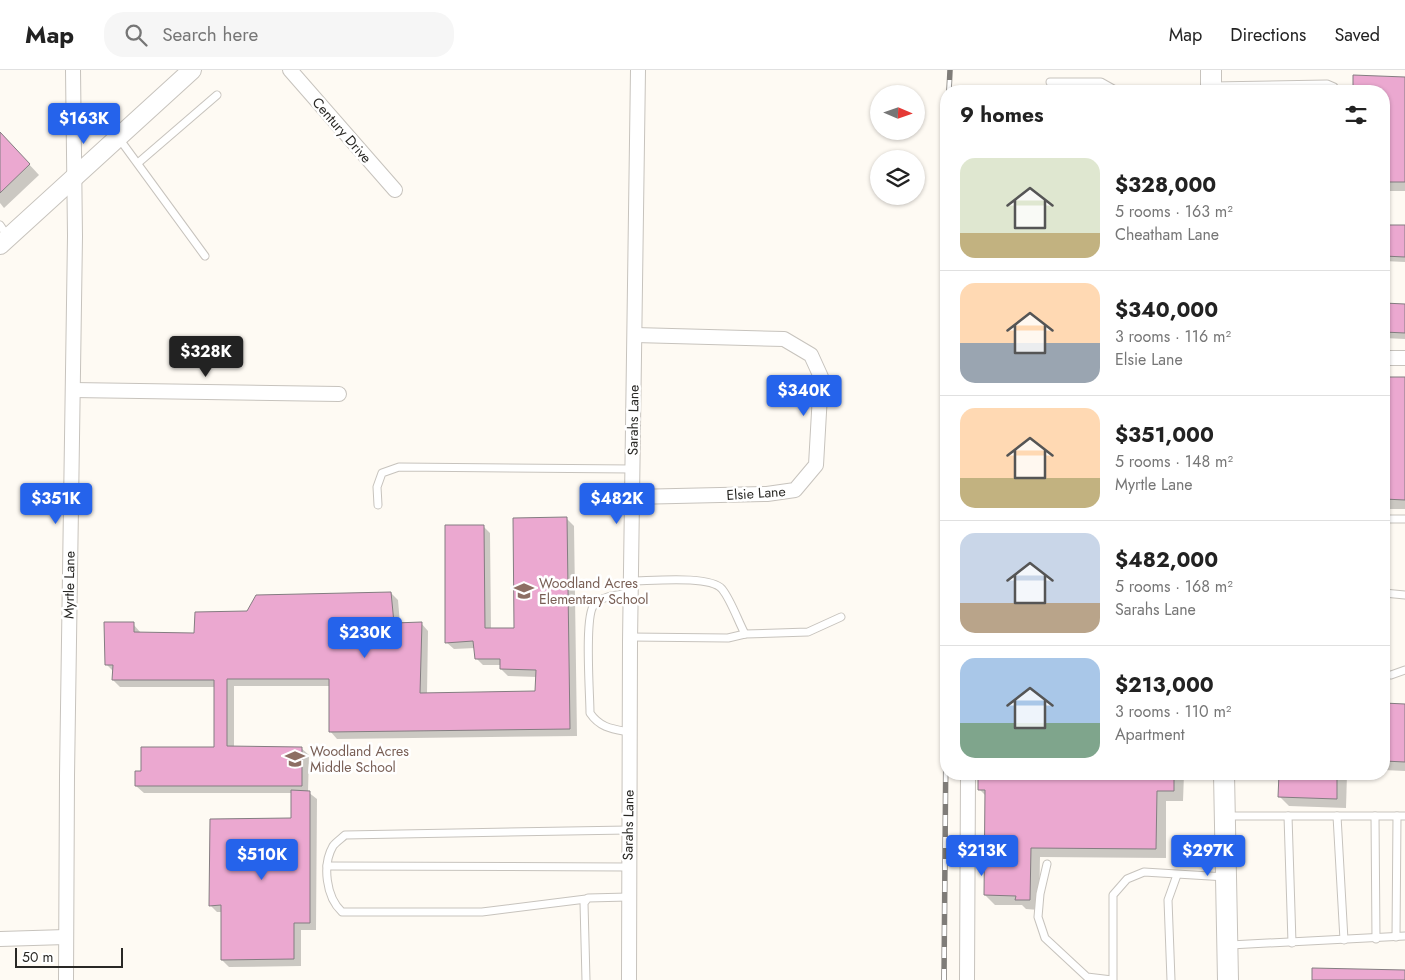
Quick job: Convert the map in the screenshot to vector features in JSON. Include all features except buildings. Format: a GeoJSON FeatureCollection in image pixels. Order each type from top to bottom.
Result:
{"type":"FeatureCollection","features":[{"type":"Feature","properties":{"kind":"main road"},"geometry":{"type":"LineString","coordinates":[[1224,780],[1228,980]]}},
{"type":"Feature","properties":{"kind":"street","name":"Myrtle Lane"},"geometry":{"type":"LineString","coordinates":[[66,980],[75,236],[73,70]]}},
{"type":"Feature","properties":{"kind":"street"},"geometry":{"type":"LineString","coordinates":[[3,236],[73,177],[192,70]]}},
{"type":"Feature","properties":{"kind":"street","name":"Century Drive"},"geometry":{"type":"LineString","coordinates":[[290,70],[396,190]]}},
{"type":"Feature","properties":{"kind":"street","name":"Sarahs Lane"},"geometry":{"type":"LineString","coordinates":[[629,980],[628,830],[638,70]]}},
{"type":"Feature","properties":{"kind":"street","name":"Elsie Lane"},"geometry":{"type":"LineString","coordinates":[[632,498],[767,494],[795,490],[816,465],[821,376],[811,355],[784,339],[635,335]]}},
{"type":"Feature","properties":{"kind":"street"},"geometry":{"type":"LineString","coordinates":[[1390,358],[1405,358]]}},
{"type":"Feature","properties":{"kind":"street"},"geometry":{"type":"LineString","coordinates":[[73,390],[339,394]]}},
{"type":"Feature","properties":{"kind":"street"},"geometry":{"type":"LineString","coordinates":[[967,980],[968,780]]}},
{"type":"Feature","properties":{"kind":"street"},"geometry":{"type":"LineString","coordinates":[[0,939],[66,937]]}},
{"type":"Feature","properties":{"kind":"lane"},"geometry":{"type":"LineString","coordinates":[[1050,82],[1101,82],[1106,85]]}},
{"type":"Feature","properties":{"kind":"lane"},"geometry":{"type":"LineString","coordinates":[[1211,82],[1330,85]]}},
{"type":"Feature","properties":{"kind":"lane"},"geometry":{"type":"LineString","coordinates":[[138,163],[217,95]]}},
{"type":"Feature","properties":{"kind":"lane"},"geometry":{"type":"LineString","coordinates":[[118,136],[205,256]]}},
{"type":"Feature","properties":{"kind":"lane"},"geometry":{"type":"LineString","coordinates":[[378,505],[377,487],[382,473],[399,467],[632,469]]}},
{"type":"Feature","properties":{"kind":"lane"},"geometry":{"type":"LineString","coordinates":[[1390,519],[1405,519]]}},
{"type":"Feature","properties":{"kind":"lane"},"geometry":{"type":"LineString","coordinates":[[629,732],[605,727],[595,721],[590,713],[589,621],[594,605],[600,600],[631,587],[705,581],[717,584],[724,591],[745,634]]}},
{"type":"Feature","properties":{"kind":"lane"},"geometry":{"type":"LineString","coordinates":[[1390,593],[1405,594]]}},
{"type":"Feature","properties":{"kind":"lane"},"geometry":{"type":"LineString","coordinates":[[630,637],[728,638],[745,634],[808,632],[841,617]]}},
{"type":"Feature","properties":{"kind":"lane"},"geometry":{"type":"LineString","coordinates":[[1390,675],[1405,670]]}},
{"type":"Feature","properties":{"kind":"lane"},"geometry":{"type":"LineString","coordinates":[[1224,816],[1401,816],[1396,937]]}},
{"type":"Feature","properties":{"kind":"lane"},"geometry":{"type":"LineString","coordinates":[[1288,816],[1292,943]]}},
{"type":"Feature","properties":{"kind":"lane"},"geometry":{"type":"LineString","coordinates":[[1337,816],[1344,940]]}},
{"type":"Feature","properties":{"kind":"lane"},"geometry":{"type":"LineString","coordinates":[[1375,816],[1376,939]]}},
{"type":"Feature","properties":{"kind":"lane"},"geometry":{"type":"LineString","coordinates":[[628,830],[345,835],[334,845],[327,866],[329,891],[334,904],[342,912],[482,912],[586,899],[628,898]]}},
{"type":"Feature","properties":{"kind":"lane"},"geometry":{"type":"LineString","coordinates":[[1047,864],[1040,894],[1038,916],[1045,938],[1087,977],[1113,980],[1113,895],[1127,879],[1144,872],[1226,877]]}},
{"type":"Feature","properties":{"kind":"lane"},"geometry":{"type":"LineString","coordinates":[[327,866],[628,867]]}},
{"type":"Feature","properties":{"kind":"lane"},"geometry":{"type":"LineString","coordinates":[[1171,980],[1168,900],[1177,875]]}},
{"type":"Feature","properties":{"kind":"lane"},"geometry":{"type":"LineString","coordinates":[[586,899],[584,902],[586,980]]}},
{"type":"Feature","properties":{"kind":"lane"},"geometry":{"type":"LineString","coordinates":[[1227,946],[1405,936]]}},
{"type":"Feature","properties":{"kind":"railway"},"geometry":{"type":"LineString","coordinates":[[949,85],[950,70]]}},
{"type":"Feature","properties":{"kind":"railway"},"geometry":{"type":"LineString","coordinates":[[944,980],[946,780]]}},
{"type":"Feature","properties":{"kind":"place","name":"Woodland Acres Elementary School"},"geometry":{"type":"Point","coordinates":[524,591]}},
{"type":"Feature","properties":{"kind":"place","name":"Woodland Acres Middle School"},"geometry":{"type":"Point","coordinates":[295,759]}}]}
